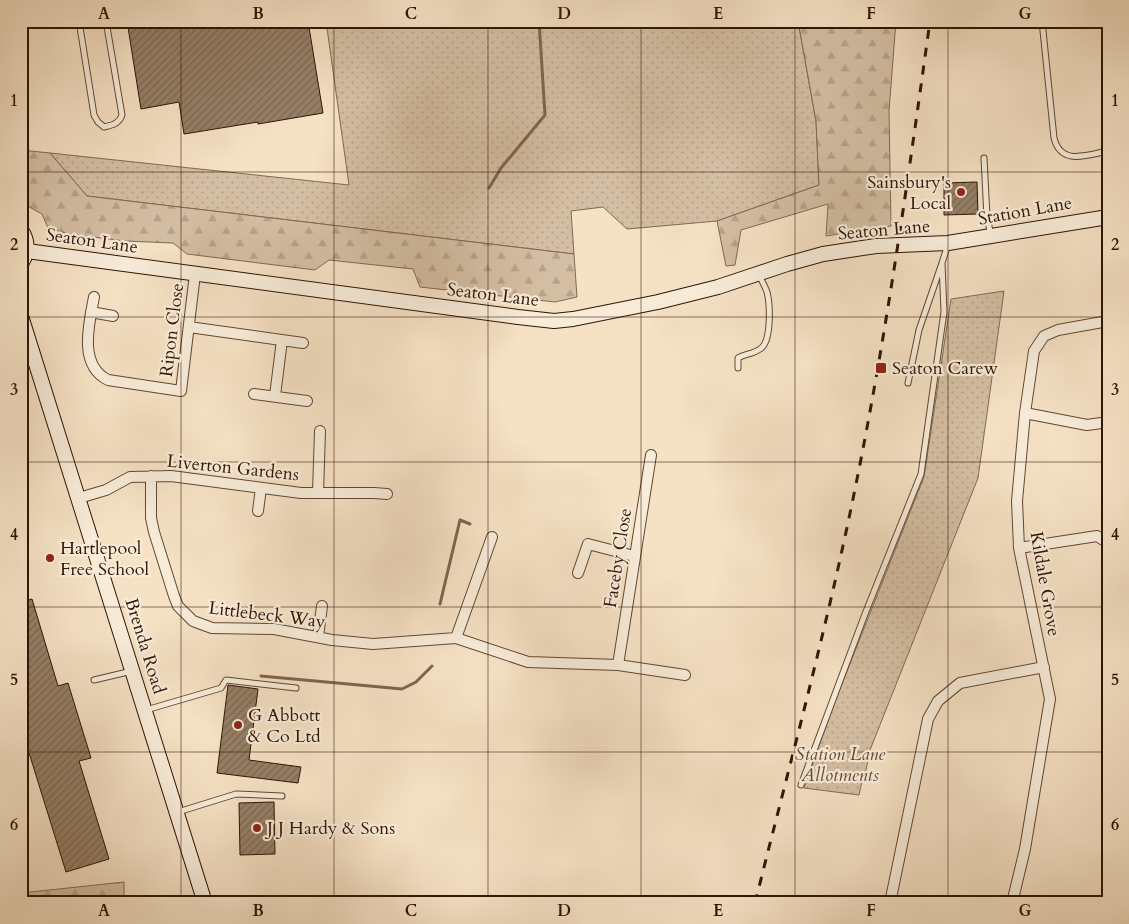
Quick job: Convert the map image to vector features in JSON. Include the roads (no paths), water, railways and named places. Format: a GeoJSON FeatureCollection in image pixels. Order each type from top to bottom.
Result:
{"type":"FeatureCollection","features":[{"type":"Feature","properties":{"kind":"main road","name":"Station Lane"},"geometry":{"type":"LineString","coordinates":[[948,244],[1108,216]]}},
{"type":"Feature","properties":{"kind":"main road"},"geometry":{"type":"LineString","coordinates":[[21,230],[27,243],[27,250],[21,264]]}},
{"type":"Feature","properties":{"kind":"main road","name":"Seaton Lane"},"geometry":{"type":"LineString","coordinates":[[27,250],[518,318],[554,321],[658,302],[718,287],[822,254],[876,246],[948,244]]}},
{"type":"Feature","properties":{"kind":"main road","name":"Brenda Road"},"geometry":{"type":"LineString","coordinates":[[21,316],[205,903]]}},
{"type":"Feature","properties":{"kind":"street","name":"Ripon Close"},"geometry":{"type":"LineString","coordinates":[[94,297],[87,340],[95,370],[108,380],[181,391],[195,274]]}},
{"type":"Feature","properties":{"kind":"street"},"geometry":{"type":"LineString","coordinates":[[91,312],[112,316]]}},
{"type":"Feature","properties":{"kind":"street","name":"Kildale Grove"},"geometry":{"type":"LineString","coordinates":[[1012,903],[1026,849],[1050,699],[1019,548],[1017,501],[1025,413],[1034,351],[1044,336],[1058,330],[1108,321]]}},
{"type":"Feature","properties":{"kind":"street"},"geometry":{"type":"LineString","coordinates":[[189,327],[303,343]]}},
{"type":"Feature","properties":{"kind":"street"},"geometry":{"type":"LineString","coordinates":[[274,396],[282,340]]}},
{"type":"Feature","properties":{"kind":"street"},"geometry":{"type":"LineString","coordinates":[[254,394],[307,401]]}},
{"type":"Feature","properties":{"kind":"street"},"geometry":{"type":"LineString","coordinates":[[1025,413],[1087,425],[1108,422]]}},
{"type":"Feature","properties":{"kind":"street"},"geometry":{"type":"LineString","coordinates":[[318,493],[320,431]]}},
{"type":"Feature","properties":{"kind":"street","name":"Faceby Close"},"geometry":{"type":"LineString","coordinates":[[618,665],[651,455]]}},
{"type":"Feature","properties":{"kind":"street","name":"Liverton Gardens"},"geometry":{"type":"LineString","coordinates":[[79,498],[106,490],[130,477],[151,476],[171,476],[301,493],[387,494]]}},
{"type":"Feature","properties":{"kind":"street","name":"Littlebeck Way"},"geometry":{"type":"LineString","coordinates":[[151,476],[151,518],[154,532],[178,606],[193,621],[212,628],[274,629],[373,644],[456,638]]}},
{"type":"Feature","properties":{"kind":"street"},"geometry":{"type":"LineString","coordinates":[[258,511],[261,488]]}},
{"type":"Feature","properties":{"kind":"street"},"geometry":{"type":"LineString","coordinates":[[1019,548],[1098,536],[1108,543]]}},
{"type":"Feature","properties":{"kind":"street"},"geometry":{"type":"LineString","coordinates":[[492,537],[456,638],[528,662],[618,665],[685,675]]}},
{"type":"Feature","properties":{"kind":"street"},"geometry":{"type":"LineString","coordinates":[[578,573],[588,544],[634,556]]}},
{"type":"Feature","properties":{"kind":"street"},"geometry":{"type":"LineString","coordinates":[[318,637],[322,606]]}},
{"type":"Feature","properties":{"kind":"street"},"geometry":{"type":"LineString","coordinates":[[890,903],[928,719],[938,701],[960,683],[1044,668]]}},
{"type":"Feature","properties":{"kind":"lane"},"geometry":{"type":"LineString","coordinates":[[79,21],[94,115],[98,122],[104,126],[114,124],[120,120],[122,115],[106,21]]}},
{"type":"Feature","properties":{"kind":"lane"},"geometry":{"type":"LineString","coordinates":[[1042,21],[1054,138],[1058,150],[1067,156],[1075,157],[1108,151]]}},
{"type":"Feature","properties":{"kind":"lane"},"geometry":{"type":"LineString","coordinates":[[984,158],[987,216],[992,236]]}},
{"type":"Feature","properties":{"kind":"lane"},"geometry":{"type":"LineString","coordinates":[[908,383],[919,330],[948,244]]}},
{"type":"Feature","properties":{"kind":"lane"},"geometry":{"type":"LineString","coordinates":[[801,785],[865,614],[921,474],[944,312],[942,264]]}},
{"type":"Feature","properties":{"kind":"lane"},"geometry":{"type":"LineString","coordinates":[[738,368],[738,358],[762,349],[767,341],[769,312],[767,294],[759,273]]}},
{"type":"Feature","properties":{"kind":"lane"},"geometry":{"type":"LineString","coordinates":[[94,680],[132,671]]}},
{"type":"Feature","properties":{"kind":"lane"},"geometry":{"type":"LineString","coordinates":[[145,711],[222,688],[226,680],[296,688]]}},
{"type":"Feature","properties":{"kind":"lane"},"geometry":{"type":"LineString","coordinates":[[177,812],[236,794],[282,796]]}},
{"type":"Feature","properties":{"kind":"waterway"},"geometry":{"type":"LineString","coordinates":[[489,188],[501,168],[545,115],[539,21]]}},
{"type":"Feature","properties":{"kind":"waterway"},"geometry":{"type":"LineString","coordinates":[[440,604],[460,520],[470,524]]}},
{"type":"Feature","properties":{"kind":"waterway"},"geometry":{"type":"LineString","coordinates":[[261,676],[402,689],[416,682],[432,666]]}},
{"type":"Feature","properties":{"kind":"railway"},"geometry":{"type":"LineString","coordinates":[[755,903],[819,648],[866,435],[905,199],[930,21]]}},
{"type":"Feature","properties":{"kind":"place","name":"Sainsbury's Local"},"geometry":{"type":"Point","coordinates":[961,192]}},
{"type":"Feature","properties":{"kind":"place","name":"Seaton Carew"},"geometry":{"type":"Point","coordinates":[881,368]}},
{"type":"Feature","properties":{"kind":"place","name":"Hartlepool Free School"},"geometry":{"type":"Point","coordinates":[50,558]}},
{"type":"Feature","properties":{"kind":"place","name":"G Abbott & Co Ltd"},"geometry":{"type":"Point","coordinates":[238,725]}},
{"type":"Feature","properties":{"kind":"place","name":"J J Hardy & Sons"},"geometry":{"type":"Point","coordinates":[257,828]}},
{"type":"Feature","properties":{"kind":"park label","name":"Station Lane Allotments"},"geometry":{"type":"Point","coordinates":[840,764]}}]}
